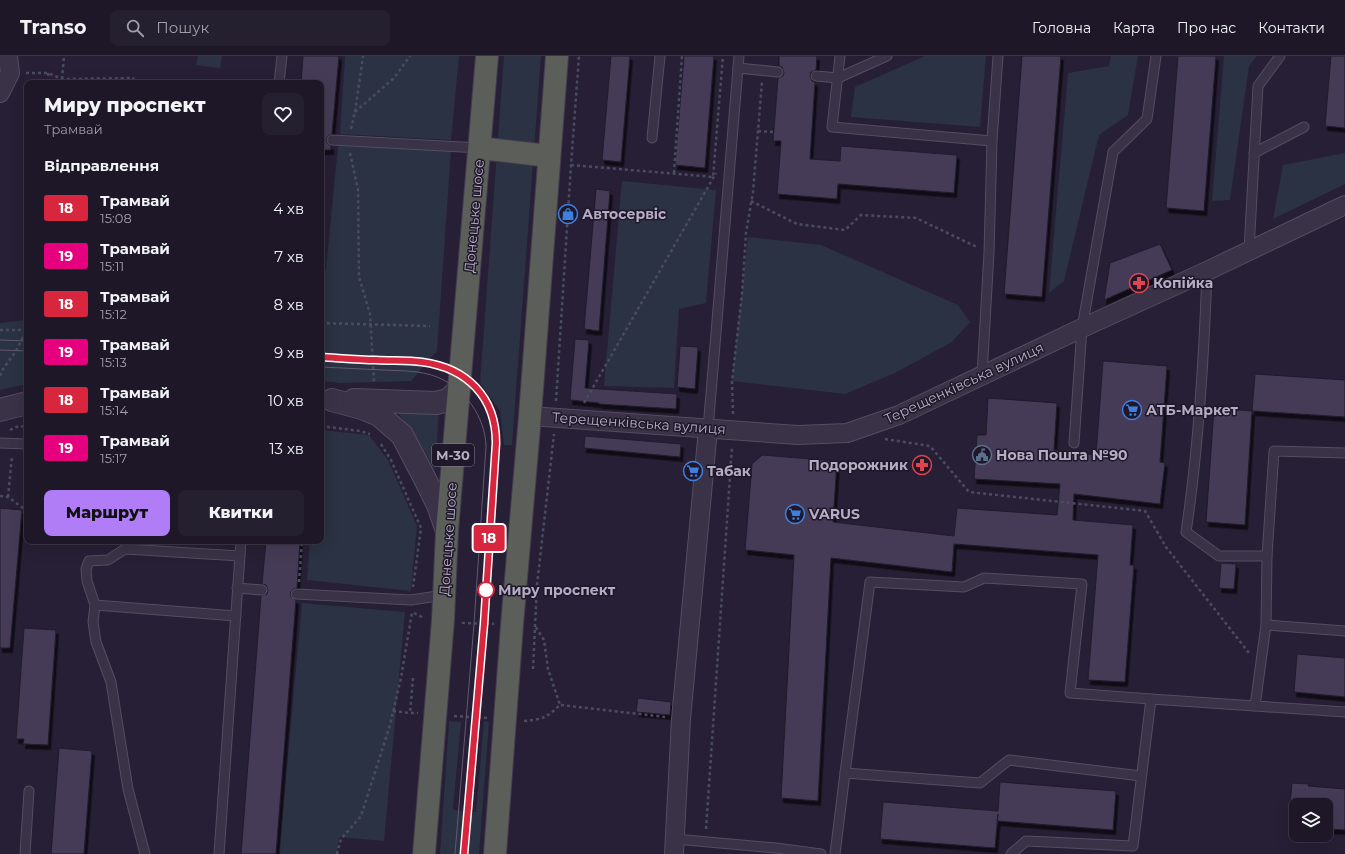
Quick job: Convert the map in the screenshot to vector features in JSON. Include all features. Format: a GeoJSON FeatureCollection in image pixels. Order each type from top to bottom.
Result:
{"type":"FeatureCollection","features":[{"type":"Feature","properties":{"kind":"highway","name":"Донецьке шосе"},"geometry":{"type":"LineString","coordinates":[[424,854],[444,595],[447,531],[487,56]]}},
{"type":"Feature","properties":{"kind":"highway"},"geometry":{"type":"LineString","coordinates":[[494,854],[530,416],[557,56]]}},
{"type":"Feature","properties":{"kind":"highway"},"geometry":{"type":"LineString","coordinates":[[480,148],[549,156]]}},
{"type":"Feature","properties":{"kind":"street"},"geometry":{"type":"LineString","coordinates":[[0,93],[9,65]]}},
{"type":"Feature","properties":{"kind":"street","name":"Терещенківська вулиця"},"geometry":{"type":"LineString","coordinates":[[530,416],[798,435],[846,433],[899,415],[1345,205]]}},
{"type":"Feature","properties":{"kind":"street"},"geometry":{"type":"LineString","coordinates":[[327,399],[436,403],[448,400],[459,390]]}},
{"type":"Feature","properties":{"kind":"street"},"geometry":{"type":"LineString","coordinates":[[327,399],[379,415],[402,435],[438,505],[447,531]]}},
{"type":"Feature","properties":{"kind":"street"},"geometry":{"type":"LineString","coordinates":[[0,410],[24,404]]}},
{"type":"Feature","properties":{"kind":"street"},"geometry":{"type":"LineString","coordinates":[[674,846],[681,719],[708,429]]}},
{"type":"Feature","properties":{"kind":"lane"},"geometry":{"type":"LineString","coordinates":[[280,80],[282,56]]}},
{"type":"Feature","properties":{"kind":"lane"},"geometry":{"type":"LineString","coordinates":[[652,138],[660,56]]}},
{"type":"Feature","properties":{"kind":"lane"},"geometry":{"type":"LineString","coordinates":[[708,429],[739,56]]}},
{"type":"Feature","properties":{"kind":"lane"},"geometry":{"type":"LineString","coordinates":[[840,56],[832,128],[992,141]]}},
{"type":"Feature","properties":{"kind":"lane"},"geometry":{"type":"LineString","coordinates":[[816,76],[838,78],[887,56]]}},
{"type":"Feature","properties":{"kind":"lane"},"geometry":{"type":"LineString","coordinates":[[982,375],[989,253],[992,141],[998,56]]}},
{"type":"Feature","properties":{"kind":"lane"},"geometry":{"type":"LineString","coordinates":[[1074,442],[1082,328],[1113,152],[1147,119],[1156,56]]}},
{"type":"Feature","properties":{"kind":"lane"},"geometry":{"type":"LineString","coordinates":[[1249,250],[1258,86],[1280,56]]}},
{"type":"Feature","properties":{"kind":"lane"},"geometry":{"type":"LineString","coordinates":[[738,68],[778,72]]}},
{"type":"Feature","properties":{"kind":"lane"},"geometry":{"type":"LineString","coordinates":[[1254,153],[1304,127]]}},
{"type":"Feature","properties":{"kind":"lane"},"geometry":{"type":"LineString","coordinates":[[332,140],[480,148]]}},
{"type":"Feature","properties":{"kind":"lane"},"geometry":{"type":"LineString","coordinates":[[1207,271],[1205,327],[1194,478],[1186,532],[1219,556],[1267,556]]}},
{"type":"Feature","properties":{"kind":"lane"},"geometry":{"type":"LineString","coordinates":[[0,443],[24,444]]}},
{"type":"Feature","properties":{"kind":"lane"},"geometry":{"type":"LineString","coordinates":[[1255,706],[1266,625],[1267,556],[1274,451],[1345,453]]}},
{"type":"Feature","properties":{"kind":"lane"},"geometry":{"type":"LineString","coordinates":[[219,854],[240,544]]}},
{"type":"Feature","properties":{"kind":"lane"},"geometry":{"type":"LineString","coordinates":[[145,854],[128,789],[111,682],[96,642],[93,622],[95,605],[87,581],[87,565],[89,561],[108,560],[125,549],[240,556]]}},
{"type":"Feature","properties":{"kind":"lane"},"geometry":{"type":"LineString","coordinates":[[835,854],[870,582],[964,587],[984,578],[1082,584],[1070,693],[1345,712]]}},
{"type":"Feature","properties":{"kind":"lane"},"geometry":{"type":"LineString","coordinates":[[237,588],[262,590]]}},
{"type":"Feature","properties":{"kind":"lane"},"geometry":{"type":"LineString","coordinates":[[297,594],[411,600],[444,595]]}},
{"type":"Feature","properties":{"kind":"lane"},"geometry":{"type":"LineString","coordinates":[[95,605],[236,616]]}},
{"type":"Feature","properties":{"kind":"lane"},"geometry":{"type":"LineString","coordinates":[[1266,625],[1345,631]]}},
{"type":"Feature","properties":{"kind":"lane"},"geometry":{"type":"LineString","coordinates":[[1011,854],[1026,841],[1133,846],[1151,699]]}},
{"type":"Feature","properties":{"kind":"lane"},"geometry":{"type":"LineString","coordinates":[[845,773],[980,783],[1009,760],[1141,776]]}},
{"type":"Feature","properties":{"kind":"lane"},"geometry":{"type":"LineString","coordinates":[[25,854],[29,791]]}},
{"type":"Feature","properties":{"kind":"lane"},"geometry":{"type":"LineString","coordinates":[[674,846],[705,841],[773,851],[821,854]]}},
{"type":"Feature","properties":{"kind":"path"},"geometry":{"type":"LineString","coordinates":[[62,79],[64,56]]}},
{"type":"Feature","properties":{"kind":"path"},"geometry":{"type":"LineString","coordinates":[[363,56],[355,112],[348,140],[358,190],[359,276],[370,314],[375,400]]}},
{"type":"Feature","properties":{"kind":"path"},"geometry":{"type":"LineString","coordinates":[[355,112],[394,78],[410,56]]}},
{"type":"Feature","properties":{"kind":"path"},"geometry":{"type":"LineString","coordinates":[[533,669],[537,585],[555,418],[579,56]]}},
{"type":"Feature","properties":{"kind":"path"},"geometry":{"type":"LineString","coordinates":[[674,173],[682,56]]}},
{"type":"Feature","properties":{"kind":"path"},"geometry":{"type":"LineString","coordinates":[[713,177],[723,56]]}},
{"type":"Feature","properties":{"kind":"path"},"geometry":{"type":"LineString","coordinates":[[9,65],[48,73],[62,79],[133,78],[133,80]]}},
{"type":"Feature","properties":{"kind":"path"},"geometry":{"type":"LineString","coordinates":[[705,841],[733,430],[732,381],[742,294],[746,233],[751,201],[763,70]]}},
{"type":"Feature","properties":{"kind":"path"},"geometry":{"type":"LineString","coordinates":[[48,73],[49,80]]}},
{"type":"Feature","properties":{"kind":"path"},"geometry":{"type":"LineString","coordinates":[[758,131],[773,132]]}},
{"type":"Feature","properties":{"kind":"path"},"geometry":{"type":"LineString","coordinates":[[571,165],[713,177]]}},
{"type":"Feature","properties":{"kind":"path"},"geometry":{"type":"LineString","coordinates":[[575,419],[717,170]]}},
{"type":"Feature","properties":{"kind":"path"},"geometry":{"type":"LineString","coordinates":[[751,201],[797,224],[845,230],[861,215],[916,218],[989,253]]}},
{"type":"Feature","properties":{"kind":"path"},"geometry":{"type":"LineString","coordinates":[[324,323],[371,323],[430,326]]}},
{"type":"Feature","properties":{"kind":"path"},"geometry":{"type":"LineString","coordinates":[[0,330],[24,330]]}},
{"type":"Feature","properties":{"kind":"path"},"geometry":{"type":"LineString","coordinates":[[0,376],[24,336]]}},
{"type":"Feature","properties":{"kind":"path"},"geometry":{"type":"LineString","coordinates":[[324,426],[360,431],[374,436]]}},
{"type":"Feature","properties":{"kind":"path"},"geometry":{"type":"LineString","coordinates":[[884,439],[930,446],[969,492],[1145,511],[1166,547],[1260,668]]}},
{"type":"Feature","properties":{"kind":"path"},"geometry":{"type":"LineString","coordinates":[[337,854],[341,839],[361,816],[393,711],[401,678],[412,612],[411,600],[421,528],[391,460],[380,442]]}},
{"type":"Feature","properties":{"kind":"path"},"geometry":{"type":"LineString","coordinates":[[8,497],[13,443]]}},
{"type":"Feature","properties":{"kind":"path"},"geometry":{"type":"LineString","coordinates":[[0,496],[8,497],[24,509]]}},
{"type":"Feature","properties":{"kind":"path"},"geometry":{"type":"LineString","coordinates":[[297,594],[302,544]]}},
{"type":"Feature","properties":{"kind":"path"},"geometry":{"type":"LineString","coordinates":[[412,612],[426,619]]}},
{"type":"Feature","properties":{"kind":"path"},"geometry":{"type":"LineString","coordinates":[[463,623],[499,624]]}},
{"type":"Feature","properties":{"kind":"path"},"geometry":{"type":"LineString","coordinates":[[534,626],[544,640],[548,669],[560,705]]}},
{"type":"Feature","properties":{"kind":"path"},"geometry":{"type":"LineString","coordinates":[[410,713],[413,678]]}},
{"type":"Feature","properties":{"kind":"path"},"geometry":{"type":"LineString","coordinates":[[393,711],[486,718],[505,721],[538,720],[548,716],[560,705],[681,719]]}},
{"type":"Feature","properties":{"kind":"shaded area"},"geometry":{"type":"Polygon","coordinates":[[[198,56],[222,56],[220,68],[196,65],[198,56]]]}},
{"type":"Feature","properties":{"kind":"shaded area"},"geometry":{"type":"Polygon","coordinates":[[[345,56],[459,56],[451,140],[340,134],[345,56]]]}},
{"type":"Feature","properties":{"kind":"shaded area"},"geometry":{"type":"Polygon","coordinates":[[[504,56],[541,56],[512,445],[504,445],[500,411],[480,383],[504,56]]]}},
{"type":"Feature","properties":{"kind":"shaded area"},"geometry":{"type":"Polygon","coordinates":[[[925,56],[986,56],[980,127],[851,117],[855,87],[925,56]]]}},
{"type":"Feature","properties":{"kind":"shaded area"},"geometry":{"type":"Polygon","coordinates":[[[1111,56],[1138,56],[1128,115],[1099,135],[1064,281],[1049,293],[1068,73],[1109,66],[1111,56]]]}},
{"type":"Feature","properties":{"kind":"shaded area"},"geometry":{"type":"Polygon","coordinates":[[[1224,56],[1257,56],[1249,66],[1230,200],[1212,201],[1224,56]]]}},
{"type":"Feature","properties":{"kind":"shaded area"},"geometry":{"type":"Polygon","coordinates":[[[338,145],[451,150],[437,351],[411,381],[341,383],[324,381],[324,270],[326,270],[338,145]]]}},
{"type":"Feature","properties":{"kind":"shaded area"},"geometry":{"type":"Polygon","coordinates":[[[1345,153],[1345,184],[1273,219],[1283,165],[1345,153]]]}},
{"type":"Feature","properties":{"kind":"shaded area"},"geometry":{"type":"Polygon","coordinates":[[[622,181],[716,190],[706,303],[679,309],[674,388],[604,386],[622,181]]]}},
{"type":"Feature","properties":{"kind":"shaded area"},"geometry":{"type":"Polygon","coordinates":[[[748,237],[821,245],[958,305],[970,322],[952,342],[895,373],[845,394],[732,381],[748,237]]]}},
{"type":"Feature","properties":{"kind":"shaded area"},"geometry":{"type":"Polygon","coordinates":[[[24,320],[24,385],[0,390],[0,323],[24,320]]]}},
{"type":"Feature","properties":{"kind":"shaded area"},"geometry":{"type":"Polygon","coordinates":[[[392,406],[439,410],[435,470],[426,453],[392,406]]]}},
{"type":"Feature","properties":{"kind":"shaded area"},"geometry":{"type":"Polygon","coordinates":[[[324,430],[369,435],[388,460],[417,526],[411,591],[307,580],[310,544],[324,544],[324,430]]]}},
{"type":"Feature","properties":{"kind":"shaded area"},"geometry":{"type":"Polygon","coordinates":[[[302,603],[405,612],[384,841],[339,837],[337,854],[279,854],[302,603]]]}},
{"type":"Feature","properties":{"kind":"shaded area"},"geometry":{"type":"Polygon","coordinates":[[[449,721],[461,722],[453,810],[476,812],[484,721],[489,722],[479,854],[440,854],[449,721]]]}},
{"type":"Feature","properties":{"kind":"building"},"geometry":{"type":"Polygon","coordinates":[[[303,56],[339,56],[332,134],[326,139],[327,143],[331,146],[331,150],[324,150],[324,80],[301,80],[303,56]]]}},
{"type":"Feature","properties":{"kind":"building"},"geometry":{"type":"Polygon","coordinates":[[[611,56],[630,56],[621,162],[602,160],[611,56]]]}},
{"type":"Feature","properties":{"kind":"building"},"geometry":{"type":"Polygon","coordinates":[[[684,56],[714,56],[705,168],[675,165],[684,56]]]}},
{"type":"Feature","properties":{"kind":"building"},"geometry":{"type":"Polygon","coordinates":[[[779,56],[817,56],[816,70],[811,72],[810,76],[812,81],[815,82],[810,159],[840,161],[841,146],[957,155],[954,193],[838,184],[837,199],[777,194],[781,141],[773,141],[778,78],[783,76],[784,72],[782,67],[779,66],[779,56]]]}},
{"type":"Feature","properties":{"kind":"building"},"geometry":{"type":"Polygon","coordinates":[[[1022,56],[1061,56],[1042,297],[1004,294],[1022,56]]]}},
{"type":"Feature","properties":{"kind":"building"},"geometry":{"type":"Polygon","coordinates":[[[1178,56],[1216,56],[1204,211],[1166,208],[1178,56]]]}},
{"type":"Feature","properties":{"kind":"building"},"geometry":{"type":"Polygon","coordinates":[[[1331,56],[1345,56],[1345,128],[1325,126],[1331,56]]]}},
{"type":"Feature","properties":{"kind":"building"},"geometry":{"type":"Polygon","coordinates":[[[596,189],[610,191],[599,331],[584,329],[596,189]]]}},
{"type":"Feature","properties":{"kind":"building"},"geometry":{"type":"Polygon","coordinates":[[[1160,244],[1172,270],[1104,300],[1110,263],[1160,244]]]}},
{"type":"Feature","properties":{"kind":"building"},"geometry":{"type":"Polygon","coordinates":[[[575,339],[589,340],[585,388],[677,394],[676,409],[599,404],[570,400],[575,339]]]}},
{"type":"Feature","properties":{"kind":"building"},"geometry":{"type":"Polygon","coordinates":[[[680,346],[698,347],[695,389],[677,387],[680,346]]]}},
{"type":"Feature","properties":{"kind":"building"},"geometry":{"type":"Polygon","coordinates":[[[1103,361],[1167,366],[1160,462],[1165,463],[1160,504],[1074,494],[1073,520],[1133,525],[1130,565],[1134,565],[1125,682],[1088,680],[1098,555],[954,544],[952,572],[831,558],[818,801],[781,798],[794,555],[745,550],[752,464],[762,455],[837,461],[833,522],[954,536],[957,508],[1057,515],[1060,484],[974,479],[977,435],[986,435],[988,398],[1057,403],[1054,450],[1096,455],[1103,361]]]}},
{"type":"Feature","properties":{"kind":"building"},"geometry":{"type":"Polygon","coordinates":[[[1255,374],[1345,380],[1345,417],[1252,411],[1255,374]]]}},
{"type":"Feature","properties":{"kind":"building"},"geometry":{"type":"Polygon","coordinates":[[[1214,408],[1252,411],[1245,525],[1206,522],[1214,408]]]}},
{"type":"Feature","properties":{"kind":"building"},"geometry":{"type":"Polygon","coordinates":[[[585,436],[681,444],[680,457],[584,448],[585,436]]]}},
{"type":"Feature","properties":{"kind":"building"},"geometry":{"type":"Polygon","coordinates":[[[0,508],[22,510],[10,648],[0,648],[0,508]]]}},
{"type":"Feature","properties":{"kind":"building"},"geometry":{"type":"Polygon","coordinates":[[[266,544],[300,544],[297,588],[293,589],[290,593],[291,597],[296,600],[276,854],[241,854],[261,596],[267,594],[268,590],[266,585],[262,584],[266,544]]]}},
{"type":"Feature","properties":{"kind":"building"},"geometry":{"type":"Polygon","coordinates":[[[1221,563],[1236,564],[1234,589],[1219,588],[1221,563]]]}},
{"type":"Feature","properties":{"kind":"building"},"geometry":{"type":"Polygon","coordinates":[[[24,628],[56,630],[48,745],[23,744],[24,739],[16,739],[24,628]]]}},
{"type":"Feature","properties":{"kind":"building"},"geometry":{"type":"Polygon","coordinates":[[[1297,654],[1345,658],[1345,697],[1294,692],[1297,654]]]}},
{"type":"Feature","properties":{"kind":"building"},"geometry":{"type":"Polygon","coordinates":[[[638,698],[671,702],[670,715],[636,712],[638,698]]]}},
{"type":"Feature","properties":{"kind":"building"},"geometry":{"type":"Polygon","coordinates":[[[59,748],[92,751],[84,854],[51,854],[59,748]]]}},
{"type":"Feature","properties":{"kind":"building"},"geometry":{"type":"Polygon","coordinates":[[[1000,782],[1116,791],[1113,830],[997,821],[995,848],[880,839],[883,802],[998,811],[1000,782]]]}},
{"type":"Feature","properties":{"kind":"building"},"geometry":{"type":"Polygon","coordinates":[[[1292,783],[1345,789],[1345,830],[1333,829],[1333,798],[1291,798],[1292,783]]]}},
{"type":"Feature","properties":{"kind":"tram line"},"geometry":{"type":"LineString","coordinates":[[0,340],[24,341]]}},
{"type":"Feature","properties":{"kind":"tram line"},"geometry":{"type":"LineString","coordinates":[[0,350],[24,351]]}},
{"type":"Feature","properties":{"kind":"tram line"},"geometry":{"type":"LineString","coordinates":[[324,357],[417,362],[446,368],[470,382],[479,391],[492,414],[496,443],[464,854]]}},
{"type":"Feature","properties":{"kind":"tram line","name":"18"},"geometry":{"type":"LineString","coordinates":[[324,357],[420,362],[442,366],[452,370],[471,382],[490,407],[496,433],[496,443],[484,624],[464,854]]}},
{"type":"Feature","properties":{"kind":"tram line"},"geometry":{"type":"LineString","coordinates":[[324,367],[410,371],[437,377],[456,388],[465,396],[477,414],[485,435],[486,446],[474,624],[455,854]]}},
{"type":"Feature","properties":{"kind":"place","name":"Автосервіс"},"geometry":{"type":"Point","coordinates":[568,214]}},
{"type":"Feature","properties":{"kind":"place","name":"Копійка"},"geometry":{"type":"Point","coordinates":[1139,283]}},
{"type":"Feature","properties":{"kind":"place","name":"АТБ-Маркет"},"geometry":{"type":"Point","coordinates":[1132,410]}},
{"type":"Feature","properties":{"kind":"place","name":"Нова Пошта №90"},"geometry":{"type":"Point","coordinates":[982,455]}},
{"type":"Feature","properties":{"kind":"place","name":"Подорожник"},"geometry":{"type":"Point","coordinates":[922,465]}},
{"type":"Feature","properties":{"kind":"place","name":"Табак"},"geometry":{"type":"Point","coordinates":[693,471]}},
{"type":"Feature","properties":{"kind":"place","name":"VARUS"},"geometry":{"type":"Point","coordinates":[795,514]}},
{"type":"Feature","properties":{"kind":"place","name":"Миру проспект"},"geometry":{"type":"Point","coordinates":[486,590]}}]}
